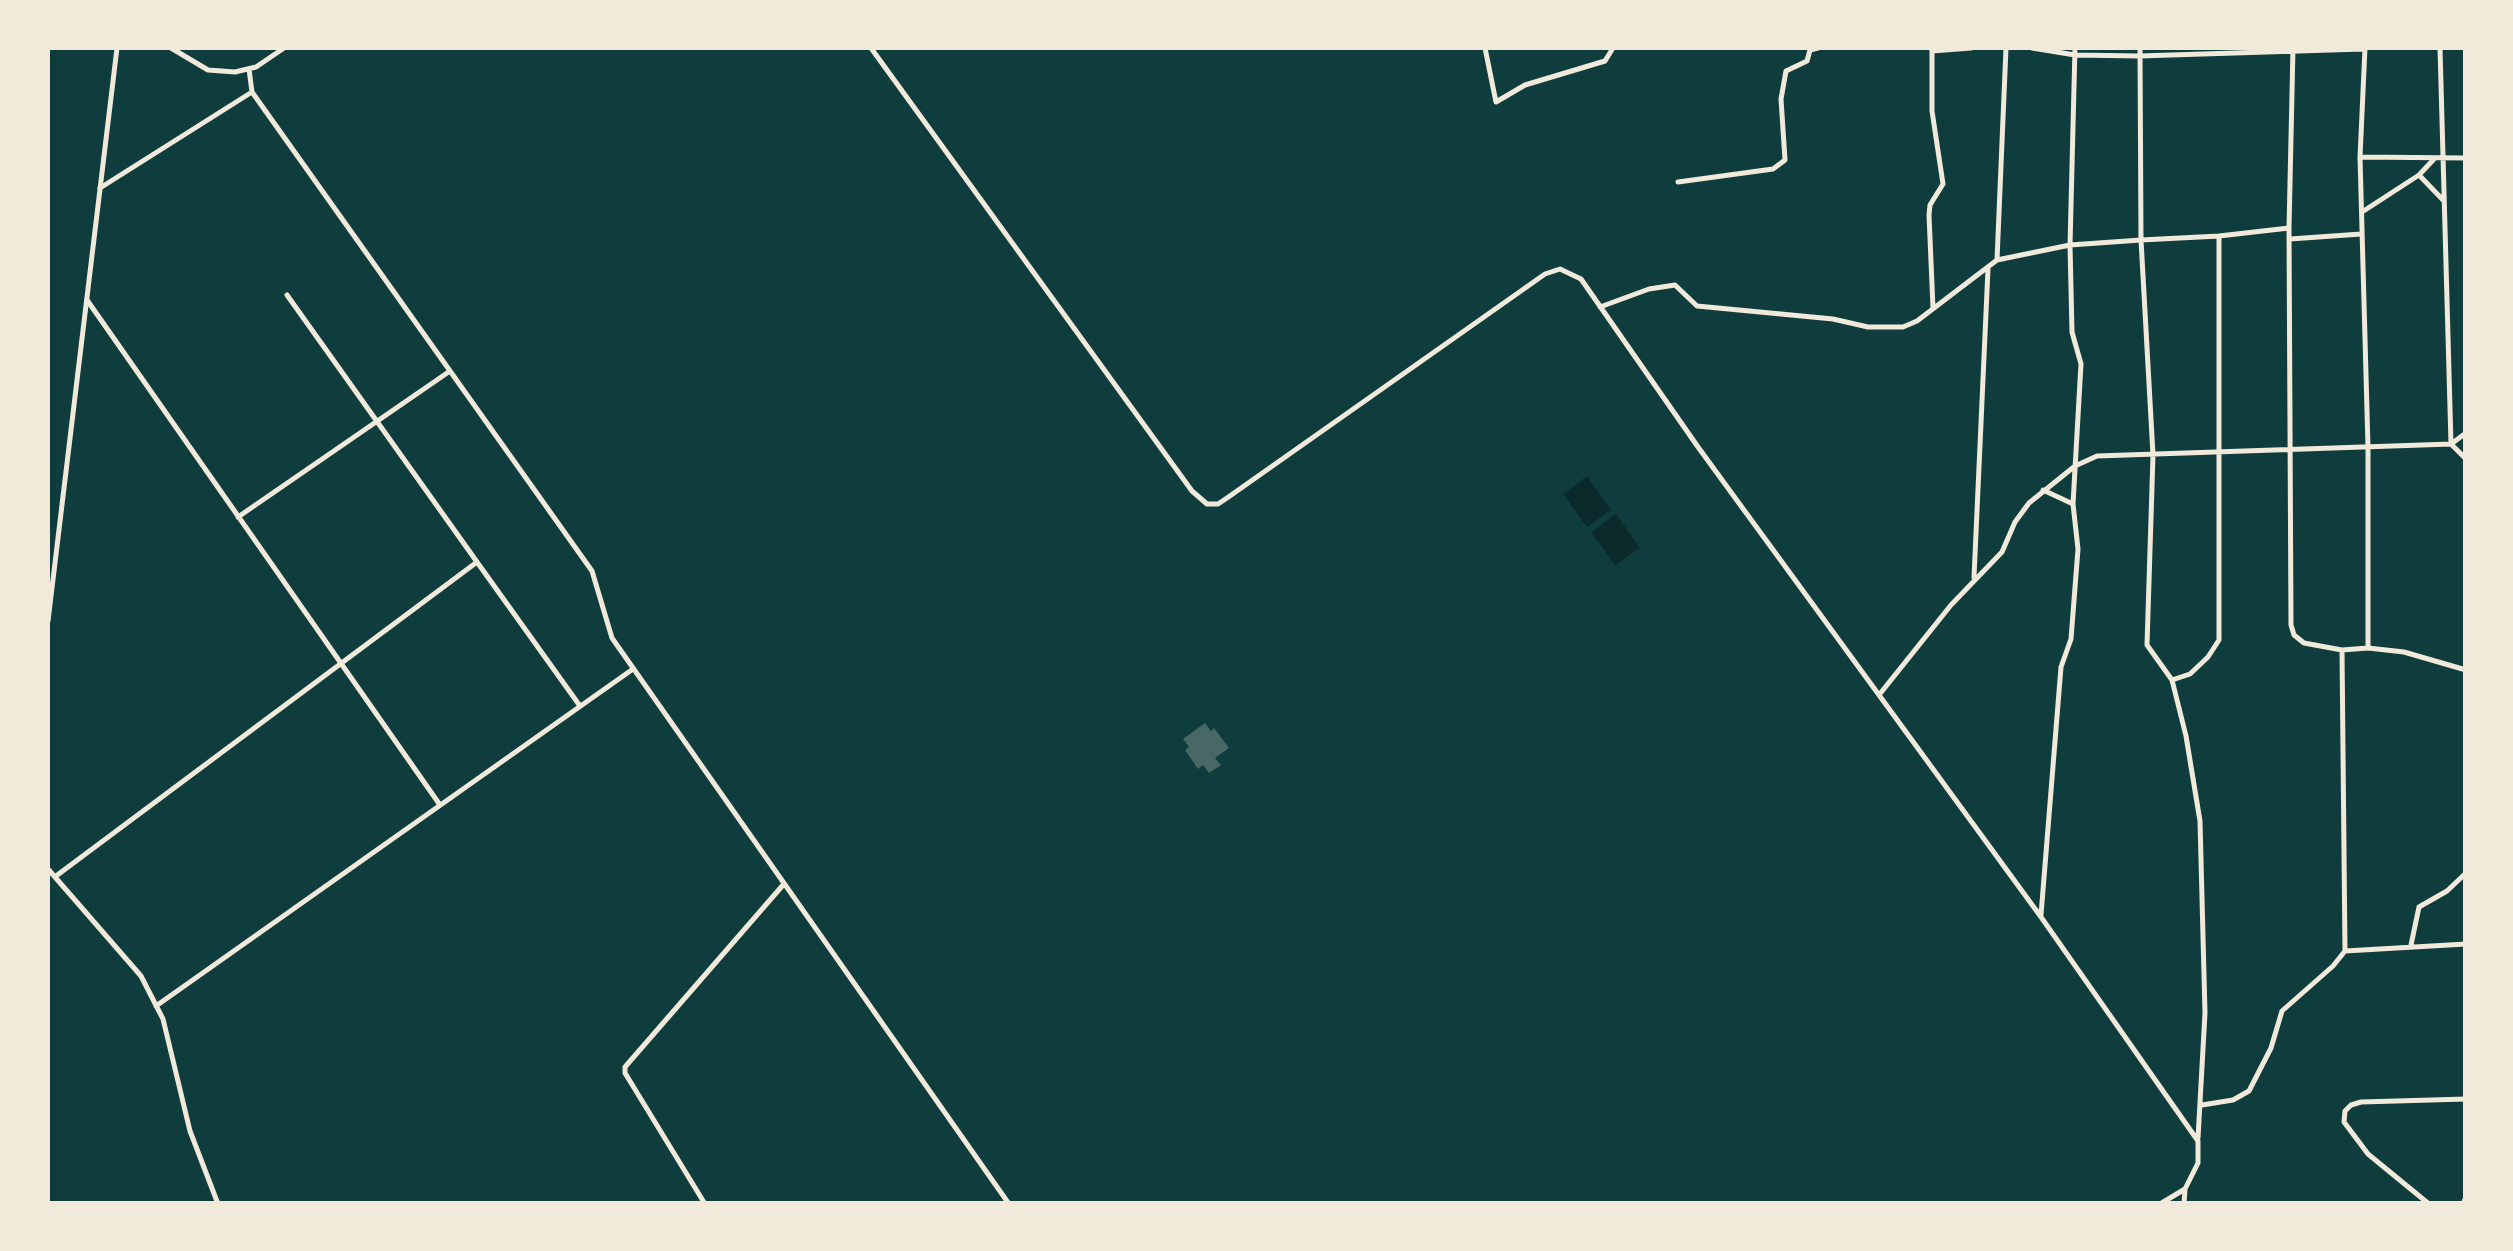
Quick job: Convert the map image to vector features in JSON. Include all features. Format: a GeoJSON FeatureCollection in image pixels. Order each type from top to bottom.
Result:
{"type":"FeatureCollection","features":[{"type":"Feature","properties":{"kind":"street"},"geometry":{"type":"LineString","coordinates":[[48,621],[117,48]]}},
{"type":"Feature","properties":{"kind":"street"},"geometry":{"type":"LineString","coordinates":[[171,48],[208,70],[236,72],[284,48]]}},
{"type":"Feature","properties":{"kind":"street"},"geometry":{"type":"LineString","coordinates":[[871,48],[1198,500],[1207,504],[1218,504],[1227,498],[1545,274],[1560,269],[1582,279],[1878,696],[2041,916],[2198,1141]]}},
{"type":"Feature","properties":{"kind":"street"},"geometry":{"type":"LineString","coordinates":[[1484,48],[1496,102],[1525,85],[1605,62],[1613,48]]}},
{"type":"Feature","properties":{"kind":"street"},"geometry":{"type":"LineString","coordinates":[[1678,182],[1773,169],[1785,160],[1782,99],[1786,71],[1807,61],[1810,50],[1818,48]]}},
{"type":"Feature","properties":{"kind":"street"},"geometry":{"type":"LineString","coordinates":[[1933,308],[1928,215],[1943,184],[1932,111],[1932,49],[1971,48]]}},
{"type":"Feature","properties":{"kind":"street"},"geometry":{"type":"LineString","coordinates":[[1997,260],[2006,48]]}},
{"type":"Feature","properties":{"kind":"street"},"geometry":{"type":"LineString","coordinates":[[2032,48],[2140,56],[2216,50],[2365,48],[2360,157],[2368,447],[2368,648]]}},
{"type":"Feature","properties":{"kind":"street"},"geometry":{"type":"LineString","coordinates":[[2140,48],[2141,240],[2152,455],[2148,645],[2172,680],[2200,821],[2205,1013],[2202,1106],[2198,1164],[2185,1189],[2184,1204]]}},
{"type":"Feature","properties":{"kind":"street"},"geometry":{"type":"LineString","coordinates":[[2440,48],[2439,158],[2444,202],[2451,444],[2466,459]]}},
{"type":"Feature","properties":{"kind":"street"},"geometry":{"type":"LineString","coordinates":[[2293,50],[2289,228],[2291,626],[2304,644],[2419,655],[2466,670]]}},
{"type":"Feature","properties":{"kind":"street"},"geometry":{"type":"LineString","coordinates":[[2041,916],[2061,667],[2071,639],[2078,549],[2073,504],[2081,364],[2072,332],[2070,245],[2075,51]]}},
{"type":"Feature","properties":{"kind":"street"},"geometry":{"type":"LineString","coordinates":[[249,68],[252,92],[592,571],[612,638],[1009,1204]]}},
{"type":"Feature","properties":{"kind":"street"},"geometry":{"type":"LineString","coordinates":[[100,188],[252,92]]}},
{"type":"Feature","properties":{"kind":"street"},"geometry":{"type":"LineString","coordinates":[[2360,157],[2466,158]]}},
{"type":"Feature","properties":{"kind":"street"},"geometry":{"type":"LineString","coordinates":[[2361,213],[2439,158]]}},
{"type":"Feature","properties":{"kind":"street"},"geometry":{"type":"LineString","coordinates":[[2419,175],[2444,202]]}},
{"type":"Feature","properties":{"kind":"street"},"geometry":{"type":"LineString","coordinates":[[1600,306],[1674,284],[1698,306],[1903,328],[1997,260],[2070,245],[2289,228]]}},
{"type":"Feature","properties":{"kind":"street"},"geometry":{"type":"LineString","coordinates":[[2290,239],[2361,234]]}},
{"type":"Feature","properties":{"kind":"street"},"geometry":{"type":"LineString","coordinates":[[2172,680],[2190,674],[2208,657],[2218,640],[2219,236]]}},
{"type":"Feature","properties":{"kind":"street"},"geometry":{"type":"LineString","coordinates":[[1974,580],[1988,268]]}},
{"type":"Feature","properties":{"kind":"street"},"geometry":{"type":"LineString","coordinates":[[286,295],[580,706]]}},
{"type":"Feature","properties":{"kind":"street"},"geometry":{"type":"LineString","coordinates":[[86,300],[440,805]]}},
{"type":"Feature","properties":{"kind":"street"},"geometry":{"type":"LineString","coordinates":[[238,517],[451,371]]}},
{"type":"Feature","properties":{"kind":"street"},"geometry":{"type":"LineString","coordinates":[[1878,696],[2002,552],[2015,522],[2043,490],[2075,466],[2097,456],[2451,444],[2466,433]]}},
{"type":"Feature","properties":{"kind":"street"},"geometry":{"type":"LineString","coordinates":[[2043,490],[2073,504]]}},
{"type":"Feature","properties":{"kind":"street"},"geometry":{"type":"LineString","coordinates":[[56,876],[477,562]]}},
{"type":"Feature","properties":{"kind":"street"},"geometry":{"type":"LineString","coordinates":[[2202,1106],[2233,1100],[2249,1092],[2271,1048],[2282,1011],[2345,951],[2342,650]]}},
{"type":"Feature","properties":{"kind":"street"},"geometry":{"type":"LineString","coordinates":[[156,1006],[633,669]]}},
{"type":"Feature","properties":{"kind":"street"},"geometry":{"type":"LineString","coordinates":[[48,869],[141,976],[162,1019],[190,1130],[218,1204]]}},
{"type":"Feature","properties":{"kind":"street"},"geometry":{"type":"LineString","coordinates":[[2412,944],[2418,908],[2447,891],[2466,873]]}},
{"type":"Feature","properties":{"kind":"street"},"geometry":{"type":"LineString","coordinates":[[705,1204],[625,1074],[624,1066],[782,885]]}},
{"type":"Feature","properties":{"kind":"street"},"geometry":{"type":"LineString","coordinates":[[2345,951],[2412,944],[2466,944]]}},
{"type":"Feature","properties":{"kind":"street"},"geometry":{"type":"LineString","coordinates":[[2429,1204],[2368,1154],[2344,1122],[2345,1111],[2361,1102],[2466,1099]]}},
{"type":"Feature","properties":{"kind":"street"},"geometry":{"type":"LineString","coordinates":[[2160,1204],[2185,1189]]}},
{"type":"Feature","properties":{"kind":"water"},"geometry":{"type":"Polygon","coordinates":[[[1587,476],[1611,510],[1587,527],[1563,494],[1587,476]]]}},
{"type":"Feature","properties":{"kind":"water"},"geometry":{"type":"Polygon","coordinates":[[[1616,514],[1640,548],[1615,565],[1591,532],[1616,514]]]}},
{"type":"Feature","properties":{"kind":"building"},"geometry":{"type":"Polygon","coordinates":[[[1205,723],[1211,731],[1214,728],[1229,748],[1215,758],[1221,765],[1209,773],[1203,765],[1198,769],[1185,750],[1189,747],[1183,739],[1205,723]]]}}]}
